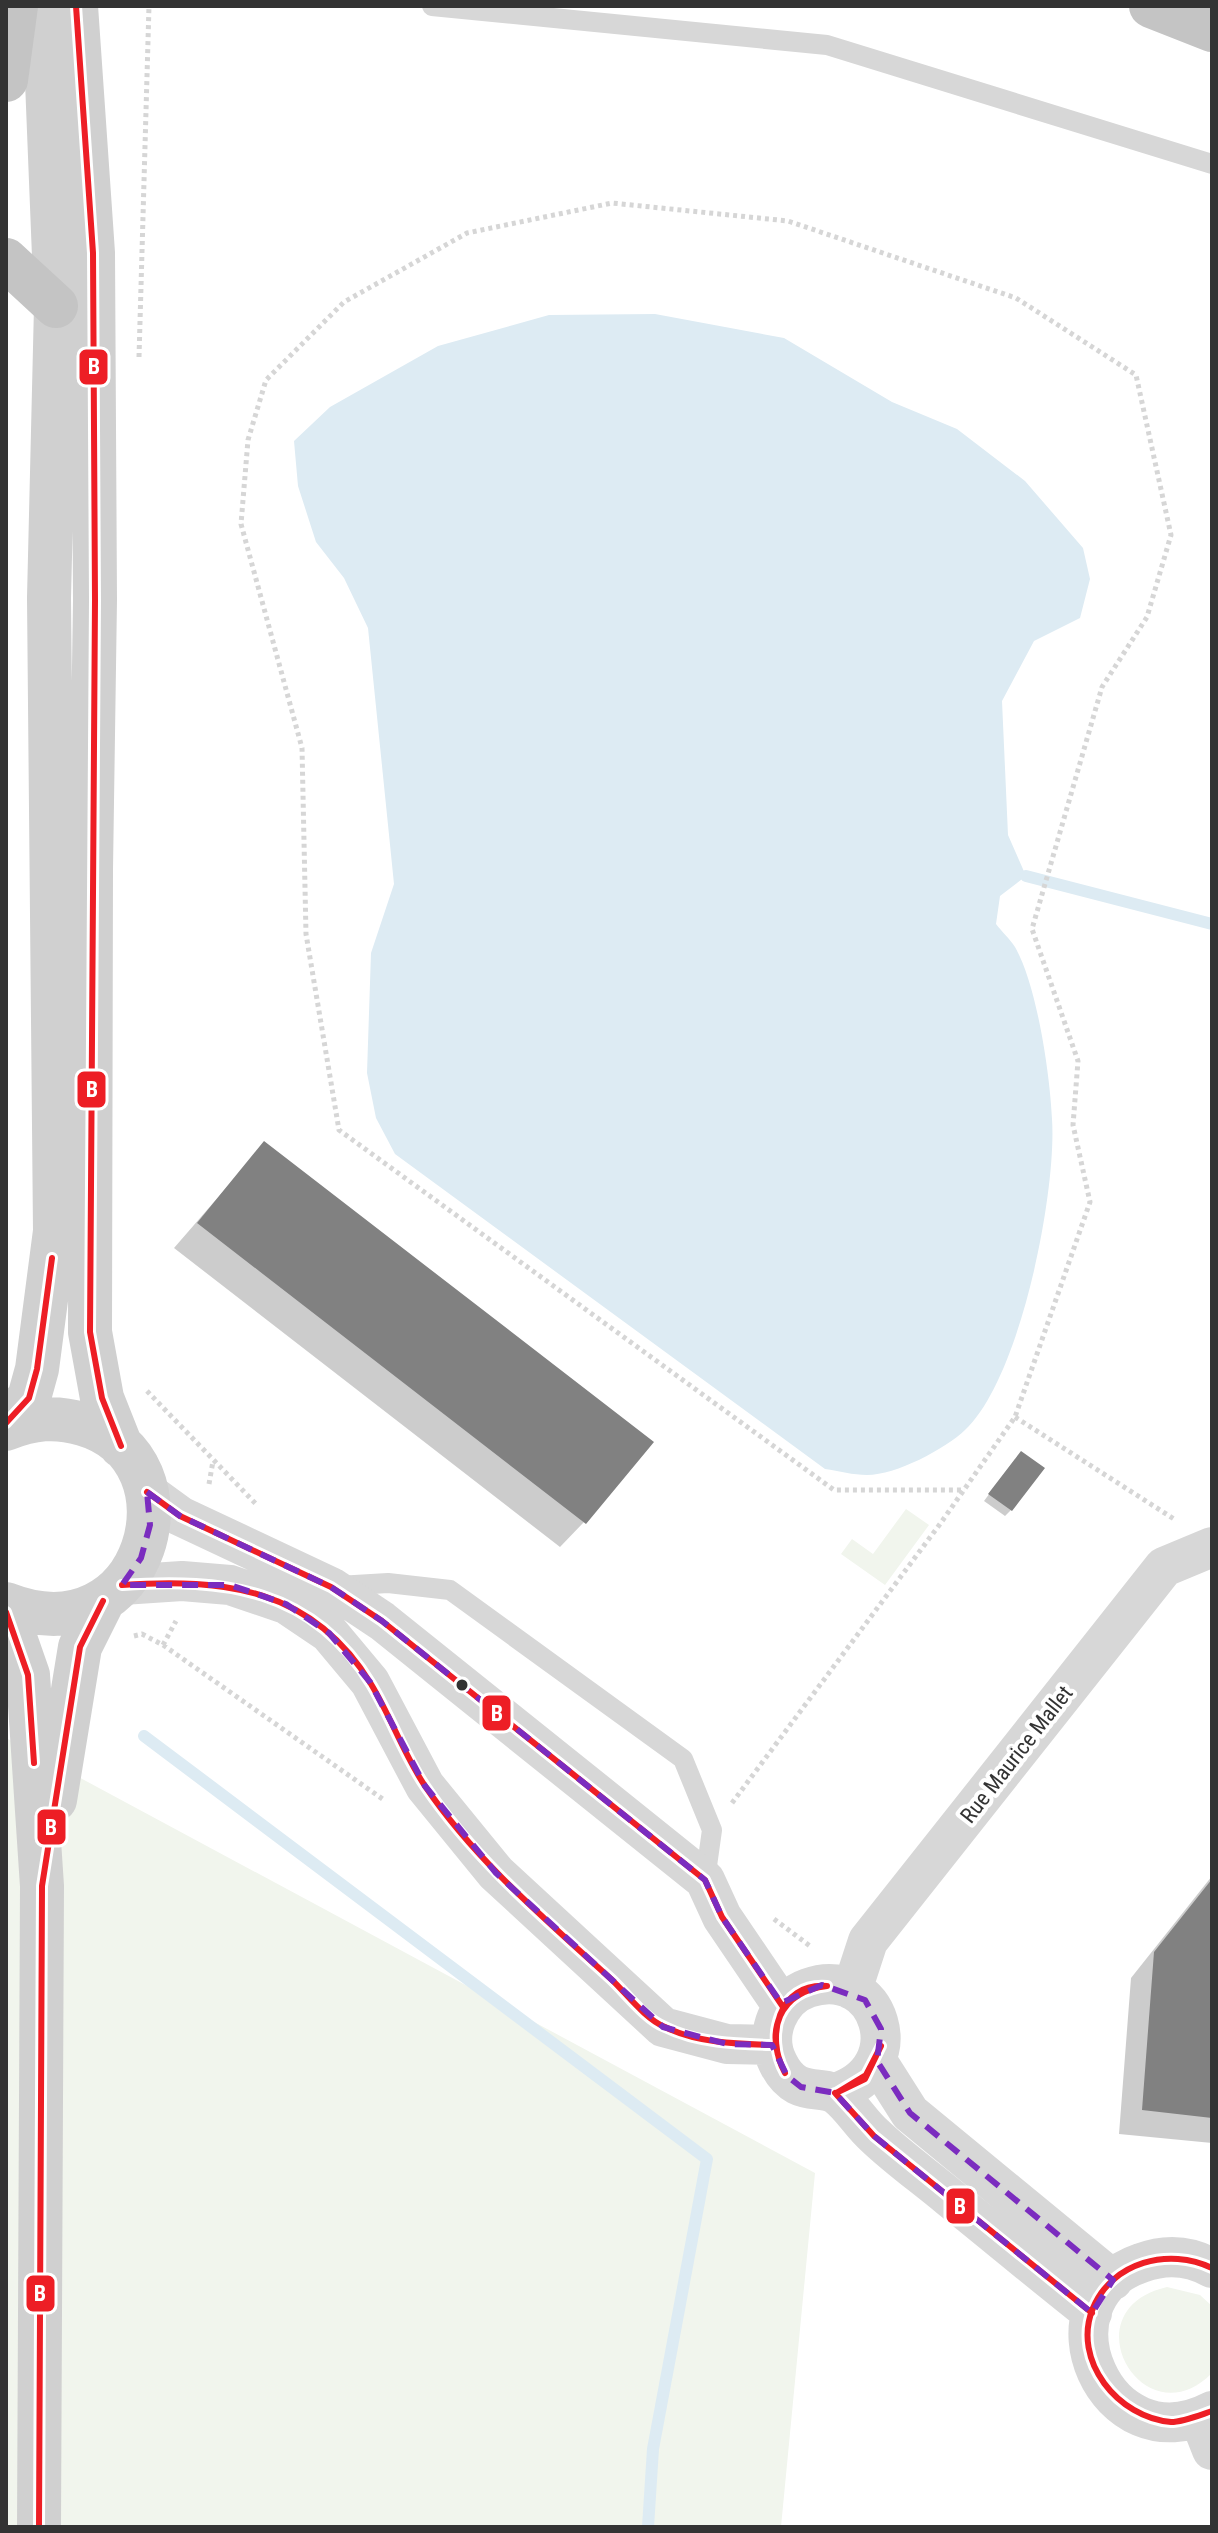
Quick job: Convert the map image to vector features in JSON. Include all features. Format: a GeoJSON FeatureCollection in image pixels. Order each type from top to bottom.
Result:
{"type":"FeatureCollection","features":[{"type":"Feature","properties":{"kind":"highway"},"geometry":{"type":"LineString","coordinates":[[6,78],[16,6]]}},
{"type":"Feature","properties":{"kind":"highway"},"geometry":{"type":"LineString","coordinates":[[1151,6],[1212,30]]}},
{"type":"Feature","properties":{"kind":"highway"},"geometry":{"type":"LineString","coordinates":[[6,260],[56,306]]}},
{"type":"Feature","properties":{"kind":"main road"},"geometry":{"type":"LineString","coordinates":[[6,1426],[29,1398],[37,1369],[55,1231],[49,598],[56,306],[44,6]]}},
{"type":"Feature","properties":{"kind":"main road"},"geometry":{"type":"LineString","coordinates":[[42,1886],[80,1647],[112,1593],[141,1558],[150,1525],[147,1492],[137,1468],[121,1446],[102,1398],[90,1332],[94,269],[76,6]]}},
{"type":"Feature","properties":{"kind":"main road"},"geometry":{"type":"LineString","coordinates":[[6,1426],[28,1420],[62,1418],[94,1428],[121,1446]]}},
{"type":"Feature","properties":{"kind":"main road"},"geometry":{"type":"LineString","coordinates":[[6,1604],[27,1612],[53,1615],[79,1611],[112,1593]]}},
{"type":"Feature","properties":{"kind":"main road"},"geometry":{"type":"LineString","coordinates":[[6,1612],[28,1675],[42,1886],[39,2527]]}},
{"type":"Feature","properties":{"kind":"street"},"geometry":{"type":"LineString","coordinates":[[147,1492],[180,1516],[331,1587],[382,1621],[705,1880],[722,1917],[783,2007]]}},
{"type":"Feature","properties":{"kind":"street","name":"Rue Maurice Mallet"},"geometry":{"type":"LineString","coordinates":[[852,1990],[868,1941],[1164,1567],[1197,1536]]}},
{"type":"Feature","properties":{"kind":"street"},"geometry":{"type":"LineString","coordinates":[[112,1593],[182,1581],[230,1585],[286,1604],[329,1633],[370,1682],[425,1786],[496,1873],[663,2027],[727,2044],[772,2045]]}},
{"type":"Feature","properties":{"kind":"street"},"geometry":{"type":"LineString","coordinates":[[837,1985],[852,1990],[865,2000],[881,2029],[877,2061],[867,2077],[853,2088],[835,2093],[801,2087],[777,2061],[772,2045],[776,2018],[783,2007],[807,1988],[837,1985]]}},
{"type":"Feature","properties":{"kind":"street"},"geometry":{"type":"LineString","coordinates":[[877,2061],[910,2113],[1113,2280]]}},
{"type":"Feature","properties":{"kind":"street"},"geometry":{"type":"LineString","coordinates":[[835,2093],[874,2136],[1092,2313]]}},
{"type":"Feature","properties":{"kind":"street"},"geometry":{"type":"LineString","coordinates":[[1208,2426],[1147,2419],[1123,2407],[1104,2389],[1092,2365],[1087,2339],[1092,2313],[1113,2280],[1132,2266],[1155,2258],[1180,2256],[1212,2268]]}},
{"type":"Feature","properties":{"kind":"lane"},"geometry":{"type":"LineString","coordinates":[[432,6],[827,45],[1212,164]]}},
{"type":"Feature","properties":{"kind":"lane"},"geometry":{"type":"LineString","coordinates":[[331,1587],[388,1583],[450,1590],[683,1759],[712,1830],[705,1880]]}},
{"type":"Feature","properties":{"kind":"path"},"geometry":{"type":"LineString","coordinates":[[712,1830],[965,1490],[1015,1417],[1090,1202],[1073,1125],[1078,1061],[1032,929],[1102,687],[1147,617],[1171,535],[1136,375],[1016,298],[788,221],[612,203],[467,233],[344,302],[266,380],[248,440],[241,524],[302,748],[306,934],[339,1130],[834,1490],[965,1490]]}},
{"type":"Feature","properties":{"kind":"path"},"geometry":{"type":"LineString","coordinates":[[1015,1417],[1197,1536]]}},
{"type":"Feature","properties":{"kind":"path"},"geometry":{"type":"LineString","coordinates":[[163,1645],[393,1806]]}},
{"type":"Feature","properties":{"kind":"highlighted area"},"geometry":{"type":"Polygon","coordinates":[[[147,1492],[180,1516],[331,1587],[382,1621],[705,1880],[722,1917],[781,2003],[822,1985],[865,2000],[881,2029],[877,2061],[910,2113],[1113,2280],[1092,2313],[874,2136],[835,2093],[801,2087],[787,2076],[772,2045],[727,2044],[663,2027],[496,1873],[425,1786],[370,1682],[329,1633],[286,1604],[230,1585],[122,1585],[141,1558],[150,1525],[147,1492]]]}},
{"type":"Feature","properties":{"kind":"shaded area"},"geometry":{"type":"Polygon","coordinates":[[[655,314],[784,338],[892,402],[957,429],[1025,481],[1083,548],[1090,579],[1080,618],[1034,641],[1002,701],[1008,835],[1026,876],[1000,896],[996,924],[1015,947],[1030,984],[1045,1055],[1052,1119],[1048,1192],[1031,1283],[1018,1329],[985,1405],[965,1430],[945,1445],[919,1460],[879,1474],[862,1475],[825,1469],[395,1154],[376,1118],[367,1073],[371,953],[394,884],[368,628],[344,578],[316,542],[298,486],[294,441],[330,407],[438,346],[549,315],[655,314]]]}},
{"type":"Feature","properties":{"kind":"shaded area"},"geometry":{"type":"Polygon","coordinates":[[[906,1509],[929,1525],[885,1585],[841,1554],[852,1539],[873,1554],[906,1509]]]}},
{"type":"Feature","properties":{"kind":"shaded area"},"geometry":{"type":"Polygon","coordinates":[[[6,1738],[815,2173],[781,2527],[6,2527],[6,1738]]]}},
{"type":"Feature","properties":{"kind":"shaded area"},"geometry":{"type":"Polygon","coordinates":[[[1167,2287],[1200,2295],[1212,2306],[1212,2373],[1186,2390],[1162,2392],[1142,2382],[1126,2364],[1119,2343],[1122,2320],[1137,2300],[1167,2287]]]}},
{"type":"Feature","properties":{"kind":"building"},"geometry":{"type":"Polygon","coordinates":[[[264,1141],[654,1442],[586,1524],[197,1223],[264,1141]]]}},
{"type":"Feature","properties":{"kind":"building"},"geometry":{"type":"Polygon","coordinates":[[[1021,1451],[1045,1468],[1012,1511],[988,1494],[1021,1451]]]}},
{"type":"Feature","properties":{"kind":"building"},"geometry":{"type":"Polygon","coordinates":[[[1212,1879],[1212,2118],[1142,2110],[1154,1952],[1212,1879]]]}},
{"type":"Feature","properties":{"kind":"waterway"},"geometry":{"type":"LineString","coordinates":[[1026,876],[1212,924]]}},
{"type":"Feature","properties":{"kind":"waterway"},"geometry":{"type":"LineString","coordinates":[[144,1736],[707,2159],[653,2449],[648,2527]]}},
{"type":"Feature","properties":{"kind":"transit line","name":"B"},"geometry":{"type":"LineString","coordinates":[[76,6],[93,253],[95,600],[90,1332],[102,1398],[121,1446]]}},
{"type":"Feature","properties":{"kind":"transit line","name":"B"},"geometry":{"type":"LineString","coordinates":[[6,1423],[29,1398],[37,1369],[52,1258]]}},
{"type":"Feature","properties":{"kind":"transit line","name":"B"},"geometry":{"type":"LineString","coordinates":[[147,1492],[180,1516],[331,1587],[382,1621],[705,1880],[722,1917],[783,2007]]}},
{"type":"Feature","properties":{"kind":"transit line","name":"B"},"geometry":{"type":"LineString","coordinates":[[122,1585],[160,1583],[230,1588],[263,1596],[294,1609],[322,1627],[348,1652],[371,1684],[417,1774],[466,1839],[512,1888],[643,2012],[658,2023],[690,2036],[731,2043],[772,2045]]}},
{"type":"Feature","properties":{"kind":"transit line","name":"B"},"geometry":{"type":"LineString","coordinates":[[39,2527],[42,1886],[80,1647],[103,1601]]}},
{"type":"Feature","properties":{"kind":"transit line","name":"B"},"geometry":{"type":"LineString","coordinates":[[6,1612],[28,1675],[34,1763]]}},
{"type":"Feature","properties":{"kind":"transit line","name":"B"},"geometry":{"type":"LineString","coordinates":[[785,2073],[776,2044],[780,2015],[797,1993],[810,1987],[827,1986]]}},
{"type":"Feature","properties":{"kind":"transit line","name":"B"},"geometry":{"type":"LineString","coordinates":[[785,2073],[776,2043],[780,2016],[797,1996],[827,1986]]}},
{"type":"Feature","properties":{"kind":"transit line","name":"B"},"geometry":{"type":"LineString","coordinates":[[838,2092],[866,2075],[881,2046]]}},
{"type":"Feature","properties":{"kind":"transit line","name":"B"},"geometry":{"type":"LineString","coordinates":[[838,2092],[865,2079],[881,2046]]}},
{"type":"Feature","properties":{"kind":"transit line","name":"B"},"geometry":{"type":"LineString","coordinates":[[835,2093],[874,2136],[1092,2313]]}},
{"type":"Feature","properties":{"kind":"transit line","name":"B"},"geometry":{"type":"LineString","coordinates":[[1212,2268],[1178,2259],[1160,2259],[1128,2270],[1102,2292],[1093,2308],[1088,2328],[1094,2366],[1104,2383],[1134,2410],[1171,2422],[1212,2411]]}}]}
